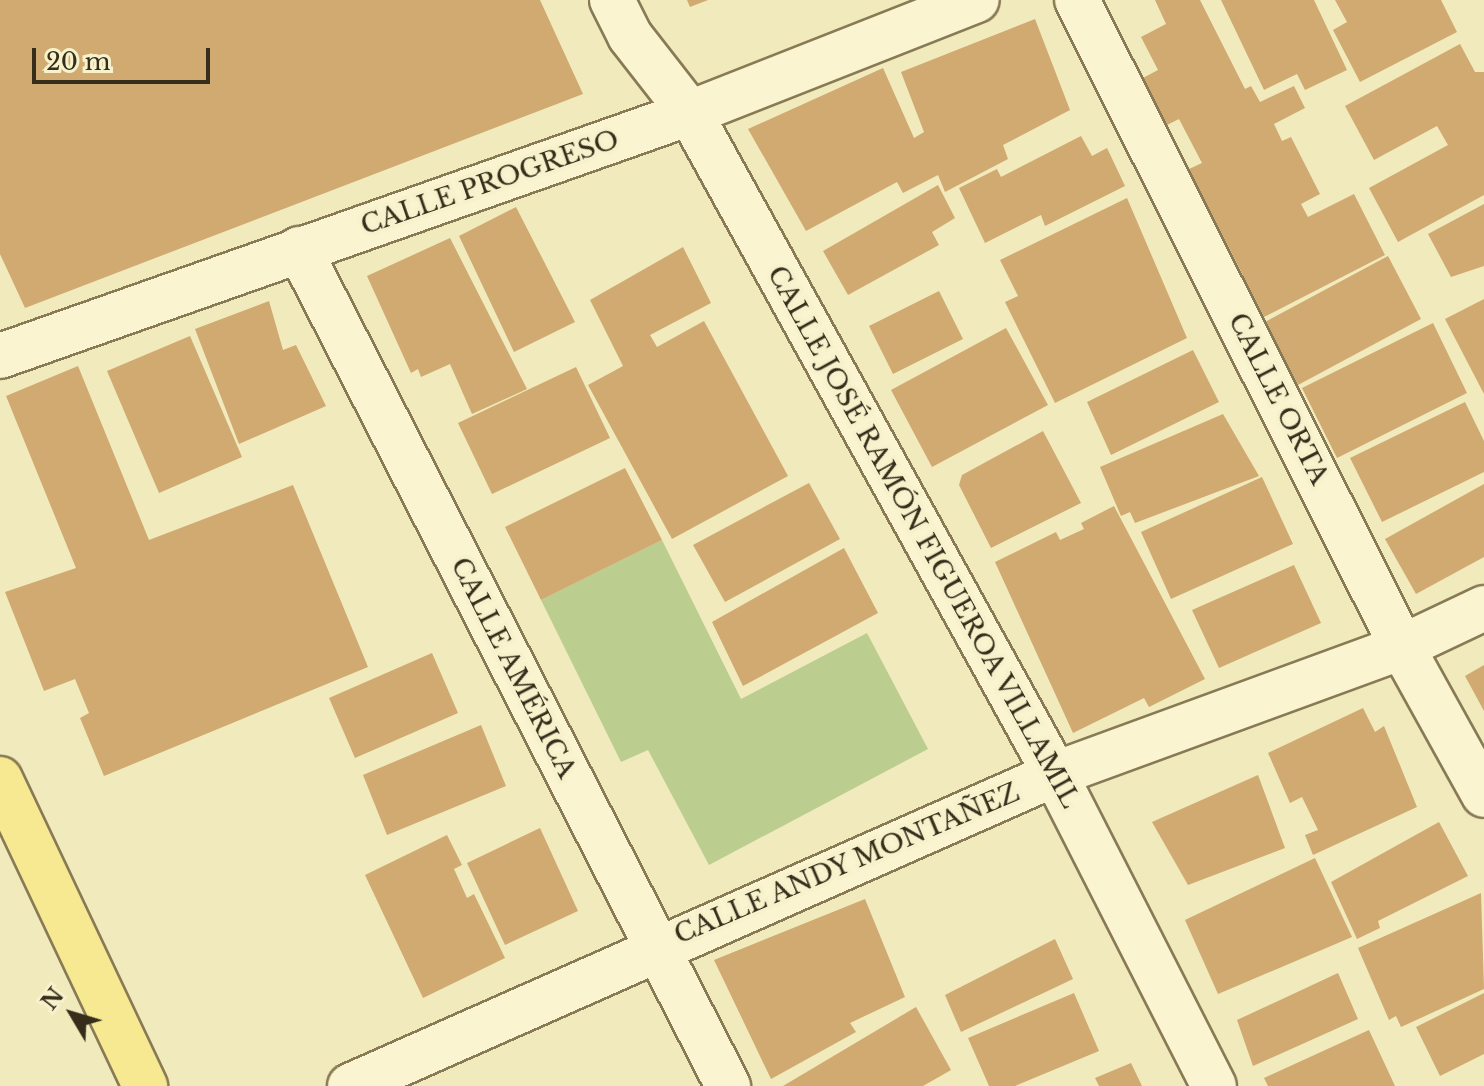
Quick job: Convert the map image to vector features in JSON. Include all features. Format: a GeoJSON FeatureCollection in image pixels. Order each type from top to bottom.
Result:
{"type":"FeatureCollection","features":[{"type":"Feature","properties":{"kind":"main road"},"geometry":{"type":"LineString","coordinates":[[0,779],[145,1086]]}},
{"type":"Feature","properties":{"kind":"street","name":"CALLE JOSÉ RAMÓN FIGUEROA VILLAMIL"},"geometry":{"type":"LineString","coordinates":[[612,0],[630,36],[690,113],[1055,774],[1214,1086]]}},
{"type":"Feature","properties":{"kind":"street","name":"CALLE PROGRESO"},"geometry":{"type":"LineString","coordinates":[[0,356],[690,113],[977,0]]}},
{"type":"Feature","properties":{"kind":"street","name":"CALLE ORTA"},"geometry":{"type":"LineString","coordinates":[[1077,0],[1402,647],[1484,795]]}},
{"type":"Feature","properties":{"kind":"street","name":"CALLE AMÉRICA"},"geometry":{"type":"LineString","coordinates":[[299,249],[728,1086]]}},
{"type":"Feature","properties":{"kind":"street","name":"CALLE ANDY MONTAÑEZ"},"geometry":{"type":"LineString","coordinates":[[350,1086],[655,947],[1055,774],[1402,647],[1484,608]]}},
{"type":"Feature","properties":{"kind":"green space"},"geometry":{"type":"Polygon","coordinates":[[[662,540],[741,699],[867,633],[928,749],[709,865],[648,750],[621,762],[541,600],[662,540]]]}},
{"type":"Feature","properties":{"kind":"building"},"geometry":{"type":"Polygon","coordinates":[[[0,0],[540,0],[583,94],[25,308],[0,254],[0,0]]]}},
{"type":"Feature","properties":{"kind":"building"},"geometry":{"type":"Polygon","coordinates":[[[687,0],[708,0],[690,7],[687,0]]]}},
{"type":"Feature","properties":{"kind":"building"},"geometry":{"type":"Polygon","coordinates":[[[1155,0],[1200,0],[1245,89],[1251,86],[1260,102],[1294,86],[1305,108],[1274,124],[1282,141],[1291,137],[1320,194],[1301,204],[1308,217],[1354,194],[1385,255],[1264,317],[1189,169],[1202,163],[1179,119],[1165,126],[1141,79],[1158,70],[1141,37],[1166,24],[1155,0]]]}},
{"type":"Feature","properties":{"kind":"building"},"geometry":{"type":"Polygon","coordinates":[[[1221,0],[1314,0],[1347,70],[1305,90],[1297,74],[1264,90],[1221,0]]]}},
{"type":"Feature","properties":{"kind":"building"},"geometry":{"type":"Polygon","coordinates":[[[1335,0],[1441,0],[1457,32],[1360,82],[1333,30],[1347,22],[1335,0]]]}},
{"type":"Feature","properties":{"kind":"building"},"geometry":{"type":"Polygon","coordinates":[[[1035,19],[1070,110],[1003,145],[1008,159],[945,192],[938,175],[903,193],[897,182],[806,231],[748,129],[883,68],[914,138],[924,132],[901,72],[1035,19]]]}},
{"type":"Feature","properties":{"kind":"building"},"geometry":{"type":"Polygon","coordinates":[[[1460,44],[1475,72],[1484,72],[1484,195],[1398,242],[1369,188],[1448,145],[1437,126],[1374,160],[1345,106],[1460,44]]]}},
{"type":"Feature","properties":{"kind":"building"},"geometry":{"type":"Polygon","coordinates":[[[1081,136],[1092,156],[1107,148],[1125,186],[1045,226],[1041,215],[985,243],[959,188],[997,169],[1001,177],[1081,136]]]}},
{"type":"Feature","properties":{"kind":"building"},"geometry":{"type":"Polygon","coordinates":[[[938,185],[955,218],[932,232],[939,245],[848,295],[823,251],[938,185]]]}},
{"type":"Feature","properties":{"kind":"building"},"geometry":{"type":"Polygon","coordinates":[[[1127,198],[1187,338],[1055,403],[1005,302],[1018,296],[1000,260],[1127,198]]]}},
{"type":"Feature","properties":{"kind":"building"},"geometry":{"type":"Polygon","coordinates":[[[1484,204],[1484,266],[1451,277],[1428,234],[1484,204]]]}},
{"type":"Feature","properties":{"kind":"building"},"geometry":{"type":"Polygon","coordinates":[[[516,207],[575,322],[514,352],[459,236],[516,207]]]}},
{"type":"Feature","properties":{"kind":"building"},"geometry":{"type":"Polygon","coordinates":[[[450,238],[527,389],[472,414],[450,364],[421,377],[418,369],[411,373],[367,276],[450,238]]]}},
{"type":"Feature","properties":{"kind":"building"},"geometry":{"type":"Polygon","coordinates":[[[683,247],[711,303],[650,335],[657,347],[704,321],[788,476],[672,539],[588,385],[623,366],[590,300],[683,247]]]}},
{"type":"Feature","properties":{"kind":"building"},"geometry":{"type":"Polygon","coordinates":[[[1388,256],[1421,319],[1298,385],[1265,322],[1388,256]]]}},
{"type":"Feature","properties":{"kind":"building"},"geometry":{"type":"Polygon","coordinates":[[[939,291],[963,339],[893,374],[869,326],[939,291]]]}},
{"type":"Feature","properties":{"kind":"building"},"geometry":{"type":"Polygon","coordinates":[[[1484,299],[1484,394],[1445,319],[1484,299]]]}},
{"type":"Feature","properties":{"kind":"building"},"geometry":{"type":"Polygon","coordinates":[[[269,301],[283,350],[296,345],[326,406],[239,444],[195,329],[269,301]]]}},
{"type":"Feature","properties":{"kind":"building"},"geometry":{"type":"Polygon","coordinates":[[[1433,323],[1467,393],[1337,458],[1302,388],[1433,323]]]}},
{"type":"Feature","properties":{"kind":"building"},"geometry":{"type":"Polygon","coordinates":[[[1006,328],[1048,405],[932,467],[891,390],[1006,328]]]}},
{"type":"Feature","properties":{"kind":"building"},"geometry":{"type":"Polygon","coordinates":[[[190,336],[242,457],[159,493],[107,371],[190,336]]]}},
{"type":"Feature","properties":{"kind":"building"},"geometry":{"type":"Polygon","coordinates":[[[1193,350],[1219,402],[1111,455],[1087,402],[1193,350]]]}},
{"type":"Feature","properties":{"kind":"building"},"geometry":{"type":"Polygon","coordinates":[[[78,366],[149,540],[293,485],[368,667],[104,776],[80,718],[89,713],[75,679],[44,691],[5,592],[76,568],[6,396],[78,366]]]}},
{"type":"Feature","properties":{"kind":"building"},"geometry":{"type":"Polygon","coordinates":[[[576,367],[610,438],[492,494],[458,423],[576,367]]]}},
{"type":"Feature","properties":{"kind":"building"},"geometry":{"type":"Polygon","coordinates":[[[1465,402],[1484,441],[1484,472],[1382,522],[1350,458],[1465,402]]]}},
{"type":"Feature","properties":{"kind":"building"},"geometry":{"type":"Polygon","coordinates":[[[1223,414],[1259,476],[1135,523],[1130,512],[1121,516],[1100,467],[1223,414]]]}},
{"type":"Feature","properties":{"kind":"building"},"geometry":{"type":"Polygon","coordinates":[[[1043,431],[1081,503],[991,548],[959,485],[962,475],[1043,431]]]}},
{"type":"Feature","properties":{"kind":"building"},"geometry":{"type":"Polygon","coordinates":[[[625,468],[662,540],[541,600],[505,527],[625,468]]]}},
{"type":"Feature","properties":{"kind":"building"},"geometry":{"type":"Polygon","coordinates":[[[1262,477],[1293,544],[1171,599],[1141,532],[1262,477]]]}},
{"type":"Feature","properties":{"kind":"building"},"geometry":{"type":"Polygon","coordinates":[[[809,483],[840,539],[725,602],[693,545],[809,483]]]}},
{"type":"Feature","properties":{"kind":"building"},"geometry":{"type":"Polygon","coordinates":[[[1484,484],[1484,557],[1416,594],[1385,539],[1484,484]]]}},
{"type":"Feature","properties":{"kind":"building"},"geometry":{"type":"Polygon","coordinates":[[[1114,506],[1205,679],[1149,707],[1144,698],[1073,733],[995,562],[1056,532],[1060,540],[1084,529],[1081,523],[1114,506]]]}},
{"type":"Feature","properties":{"kind":"building"},"geometry":{"type":"Polygon","coordinates":[[[844,548],[878,613],[743,686],[712,622],[844,548]]]}},
{"type":"Feature","properties":{"kind":"building"},"geometry":{"type":"Polygon","coordinates":[[[1294,565],[1321,623],[1219,668],[1192,610],[1294,565]]]}},
{"type":"Feature","properties":{"kind":"building"},"geometry":{"type":"Polygon","coordinates":[[[432,653],[458,713],[355,758],[329,698],[432,653]]]}},
{"type":"Feature","properties":{"kind":"building"},"geometry":{"type":"Polygon","coordinates":[[[1484,665],[1484,711],[1465,676],[1484,665]]]}},
{"type":"Feature","properties":{"kind":"building"},"geometry":{"type":"Polygon","coordinates":[[[1363,708],[1375,732],[1384,726],[1417,807],[1313,855],[1305,835],[1318,830],[1302,797],[1290,803],[1268,753],[1363,708]]]}},
{"type":"Feature","properties":{"kind":"building"},"geometry":{"type":"Polygon","coordinates":[[[481,725],[506,786],[387,835],[363,775],[481,725]]]}},
{"type":"Feature","properties":{"kind":"building"},"geometry":{"type":"Polygon","coordinates":[[[1258,775],[1285,848],[1188,885],[1152,822],[1258,775]]]}},
{"type":"Feature","properties":{"kind":"building"},"geometry":{"type":"Polygon","coordinates":[[[1439,822],[1468,876],[1378,921],[1380,928],[1357,939],[1331,882],[1439,822]]]}},
{"type":"Feature","properties":{"kind":"building"},"geometry":{"type":"Polygon","coordinates":[[[540,828],[578,911],[505,945],[467,863],[540,828]]]}},
{"type":"Feature","properties":{"kind":"building"},"geometry":{"type":"Polygon","coordinates":[[[447,835],[462,865],[454,869],[467,898],[474,894],[505,958],[423,998],[365,875],[447,835]]]}},
{"type":"Feature","properties":{"kind":"building"},"geometry":{"type":"Polygon","coordinates":[[[1315,858],[1352,937],[1218,994],[1185,920],[1315,858]]]}},
{"type":"Feature","properties":{"kind":"building"},"geometry":{"type":"Polygon","coordinates":[[[1481,893],[1484,989],[1401,1027],[1396,1016],[1389,1020],[1358,948],[1481,893]]]}},
{"type":"Feature","properties":{"kind":"building"},"geometry":{"type":"Polygon","coordinates":[[[865,899],[905,997],[850,1023],[856,1032],[771,1079],[714,960],[865,899]]]}},
{"type":"Feature","properties":{"kind":"building"},"geometry":{"type":"Polygon","coordinates":[[[1055,939],[1073,979],[961,1032],[945,995],[1055,939]]]}},
{"type":"Feature","properties":{"kind":"building"},"geometry":{"type":"Polygon","coordinates":[[[1338,973],[1358,1019],[1253,1066],[1237,1020],[1338,973]]]}},
{"type":"Feature","properties":{"kind":"building"},"geometry":{"type":"Polygon","coordinates":[[[1074,993],[1099,1051],[1015,1086],[989,1086],[968,1038],[1074,993]]]}},
{"type":"Feature","properties":{"kind":"building"},"geometry":{"type":"Polygon","coordinates":[[[1484,993],[1484,1054],[1440,1076],[1416,1027],[1484,993]]]}},
{"type":"Feature","properties":{"kind":"building"},"geometry":{"type":"Polygon","coordinates":[[[916,1007],[951,1070],[923,1086],[783,1086],[916,1007]]]}},
{"type":"Feature","properties":{"kind":"building"},"geometry":{"type":"Polygon","coordinates":[[[1369,1030],[1395,1086],[1268,1086],[1264,1078],[1369,1030]]]}},
{"type":"Feature","properties":{"kind":"building"},"geometry":{"type":"Polygon","coordinates":[[[1131,1063],[1142,1086],[1099,1086],[1095,1078],[1131,1063]]]}}]}
